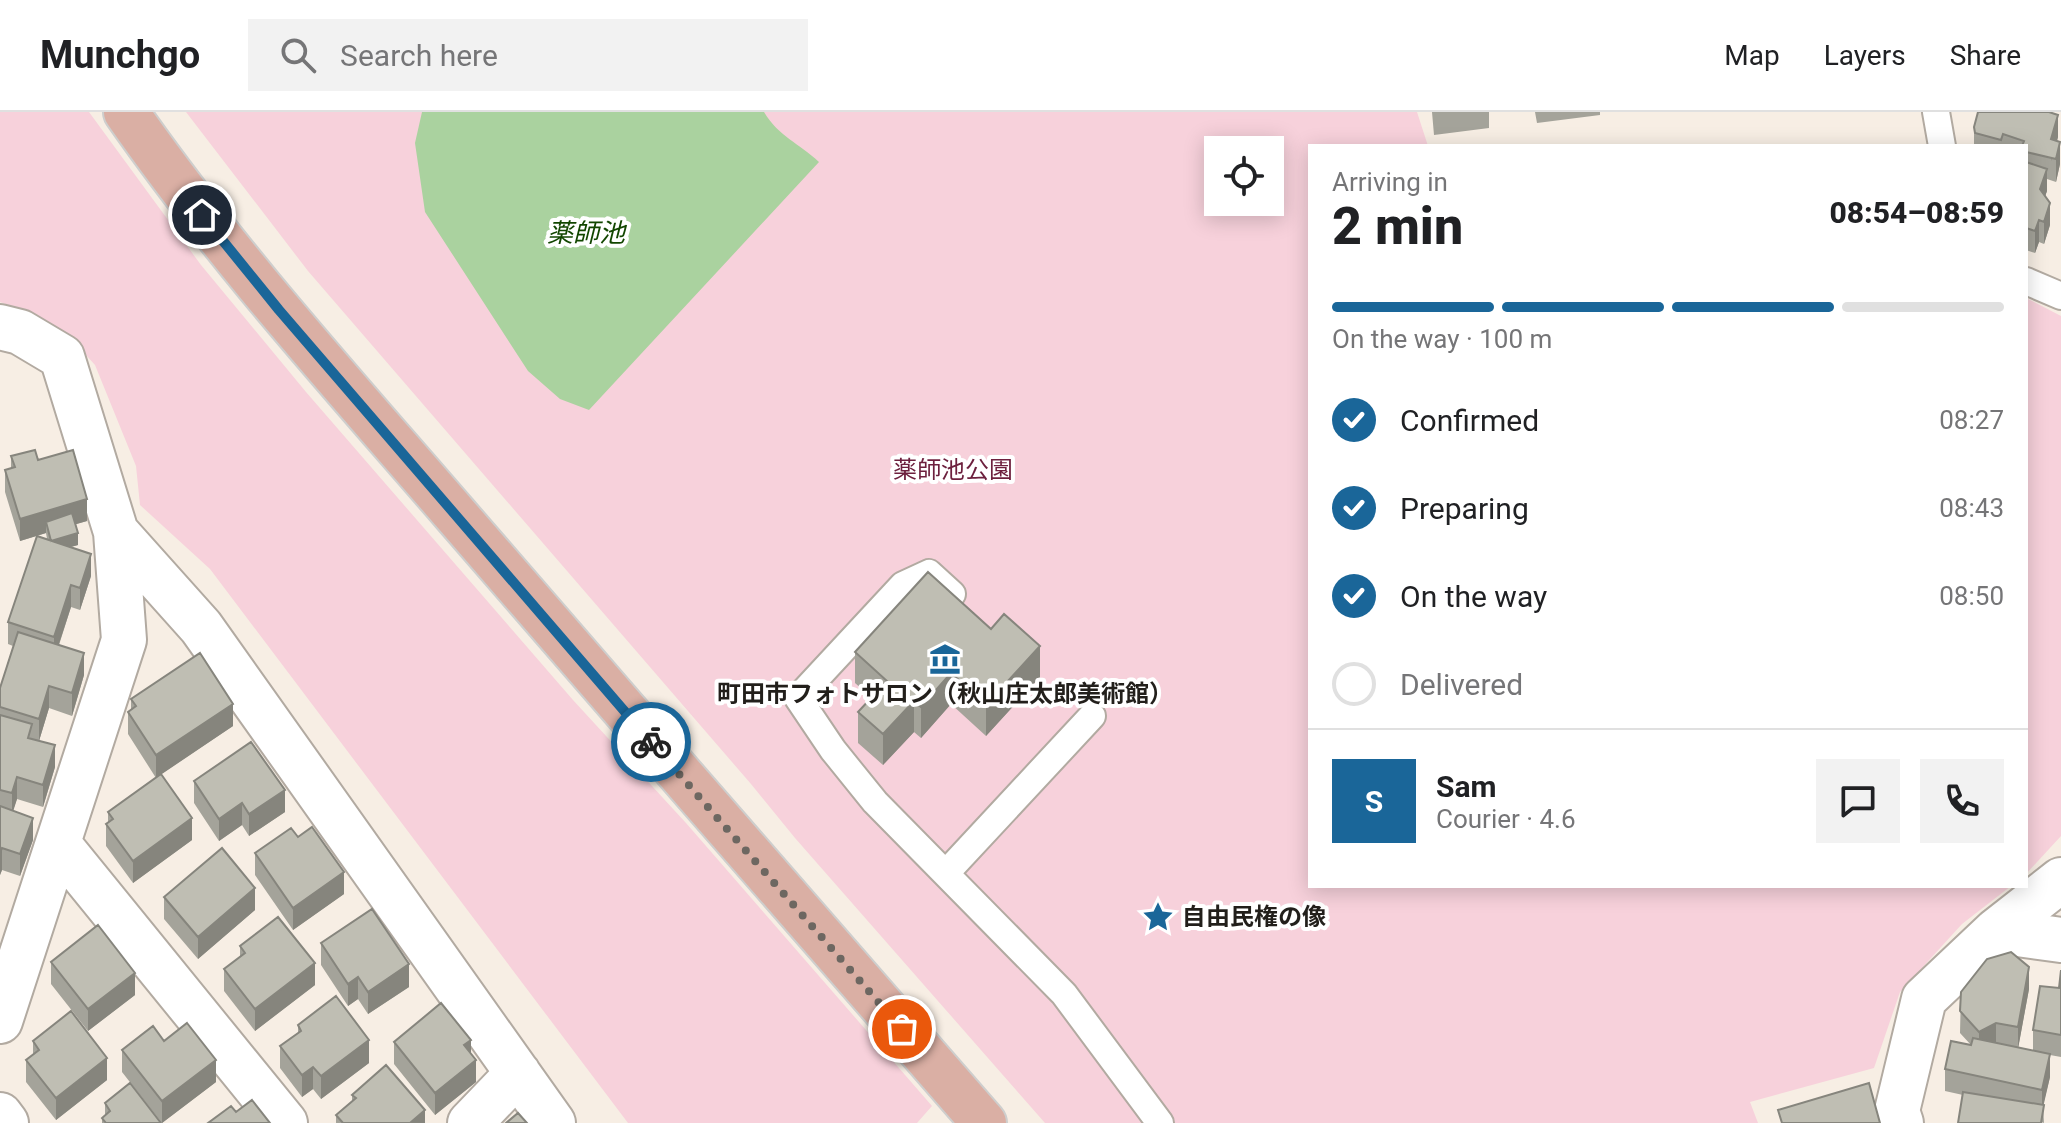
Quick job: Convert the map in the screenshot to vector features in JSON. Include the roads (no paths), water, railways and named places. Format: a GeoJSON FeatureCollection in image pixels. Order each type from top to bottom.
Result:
{"type":"FeatureCollection","features":[{"type":"Feature","properties":{"kind":"main road"},"geometry":{"type":"LineString","coordinates":[[126,112],[164,167],[279,310],[984,1123]]}},
{"type":"Feature","properties":{"kind":"street"},"geometry":{"type":"LineString","coordinates":[[0,327],[20,332],[62,357],[116,532],[124,640],[0,1021]]}},
{"type":"Feature","properties":{"kind":"street"},"geometry":{"type":"LineString","coordinates":[[116,532],[201,627],[553,1123]]}},
{"type":"Feature","properties":{"kind":"street"},"geometry":{"type":"LineString","coordinates":[[59,845],[285,1123]]}},
{"type":"Feature","properties":{"kind":"street"},"geometry":{"type":"LineString","coordinates":[[1901,1123],[1897,1111],[1924,999],[1996,931],[2061,880]]}},
{"type":"Feature","properties":{"kind":"street"},"geometry":{"type":"LineString","coordinates":[[1996,931],[2061,940]]}},
{"type":"Feature","properties":{"kind":"street"},"geometry":{"type":"LineString","coordinates":[[470,1123],[518,1073]]}},
{"type":"Feature","properties":{"kind":"street"},"geometry":{"type":"LineString","coordinates":[[0,1115],[6,1123]]}},
{"type":"Feature","properties":{"kind":"lane"},"geometry":{"type":"LineString","coordinates":[[1936,112],[1942,144]]}},
{"type":"Feature","properties":{"kind":"lane"},"geometry":{"type":"LineString","coordinates":[[2028,282],[2061,296]]}},
{"type":"Feature","properties":{"kind":"lane"},"geometry":{"type":"LineString","coordinates":[[972,612],[929,573],[903,585],[798,698],[833,750],[875,802],[1064,994],[1160,1123]]}},
{"type":"Feature","properties":{"kind":"lane"},"geometry":{"type":"LineString","coordinates":[[946,873],[1092,716]]}},
{"type":"Feature","properties":{"kind":"water","name":"薬師池"},"geometry":{"type":"Polygon","coordinates":[[[422,112],[764,112],[783,134],[819,162],[589,410],[560,399],[528,371],[425,212],[415,143],[422,112]]]}},
{"type":"Feature","properties":{"kind":"place","name":"町田市フォトサロン（秋山庄太郎美術館）"},"geometry":{"type":"Point","coordinates":[945,659]}},
{"type":"Feature","properties":{"kind":"place","name":"自由民権の像"},"geometry":{"type":"Point","coordinates":[1158,917]}},
{"type":"Feature","properties":{"kind":"park label","name":"薬師池公園"},"geometry":{"type":"Point","coordinates":[953,470]}}]}
